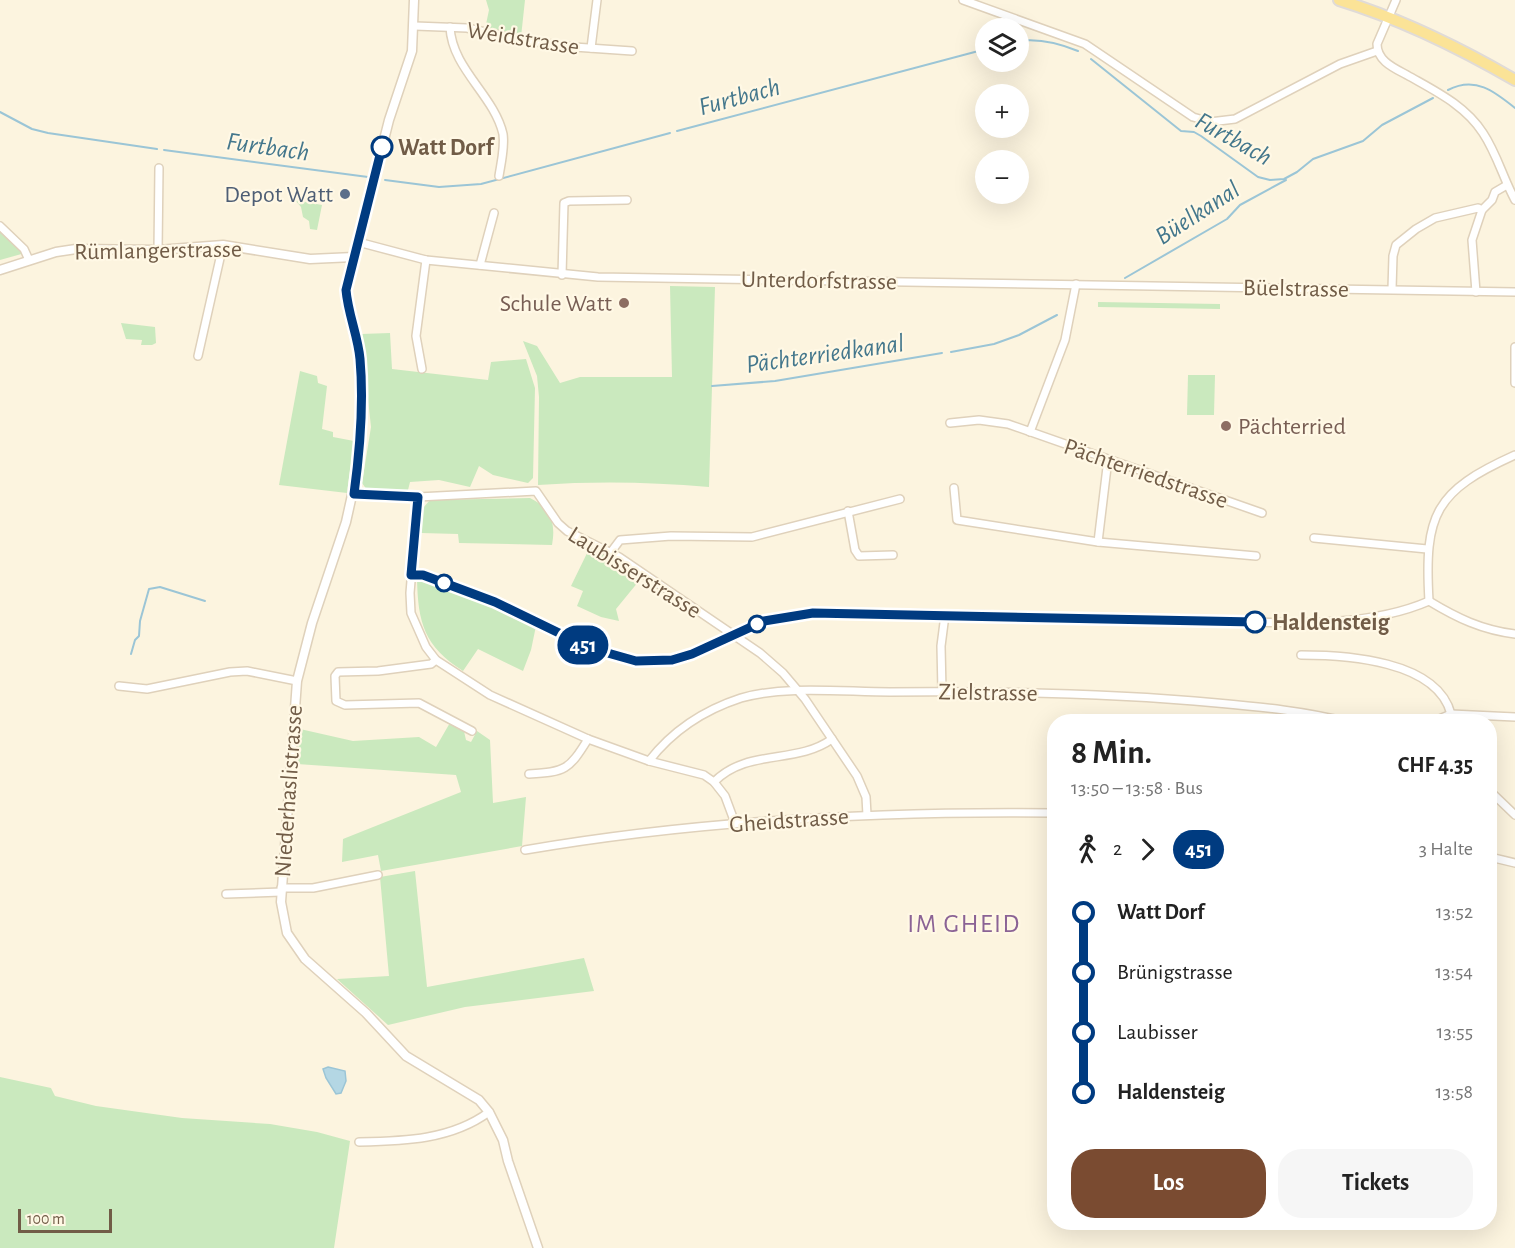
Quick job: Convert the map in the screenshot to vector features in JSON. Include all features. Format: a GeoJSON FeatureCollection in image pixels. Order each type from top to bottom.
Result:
{"type":"FeatureCollection","features":[{"type":"Feature","properties":{"kind":"main road"},"geometry":{"type":"LineString","coordinates":[[1340,0],[1389,17],[1486,63],[1515,80]]}},
{"type":"Feature","properties":{"kind":"street","name":"Niederhaslistrasse"},"geometry":{"type":"LineString","coordinates":[[414,0],[415,26],[412,51],[389,120],[346,290],[348,310],[360,358],[361,424],[354,494],[312,623],[297,681],[281,890],[284,923],[305,959],[366,1013],[405,1056],[479,1100],[489,1112],[503,1140],[538,1248]]}},
{"type":"Feature","properties":{"kind":"street"},"geometry":{"type":"LineString","coordinates":[[591,48],[597,0]]}},
{"type":"Feature","properties":{"kind":"street"},"geometry":{"type":"LineString","coordinates":[[963,0],[1085,44],[1193,117],[1210,122],[1235,119],[1340,63],[1377,51]]}},
{"type":"Feature","properties":{"kind":"street"},"geometry":{"type":"LineString","coordinates":[[1396,0],[1377,44],[1377,51],[1384,60],[1449,99],[1470,117],[1491,147],[1515,200]]}},
{"type":"Feature","properties":{"kind":"street","name":"Weidstrasse"},"geometry":{"type":"LineString","coordinates":[[415,26],[487,31],[520,40],[632,51]]}},
{"type":"Feature","properties":{"kind":"street"},"geometry":{"type":"LineString","coordinates":[[450,27],[462,64],[499,123],[503,136],[503,147],[499,176]]}},
{"type":"Feature","properties":{"kind":"street"},"geometry":{"type":"LineString","coordinates":[[158,250],[159,168]]}},
{"type":"Feature","properties":{"kind":"street"},"geometry":{"type":"LineString","coordinates":[[1476,292],[1472,240],[1482,210],[1492,200],[1495,192],[1507,185]]}},
{"type":"Feature","properties":{"kind":"street"},"geometry":{"type":"LineString","coordinates":[[562,275],[564,203],[627,200]]}},
{"type":"Feature","properties":{"kind":"street"},"geometry":{"type":"LineString","coordinates":[[1392,289],[1393,256],[1396,245],[1435,218],[1478,208],[1482,210]]}},
{"type":"Feature","properties":{"kind":"street"},"geometry":{"type":"LineString","coordinates":[[480,266],[494,213]]}},
{"type":"Feature","properties":{"kind":"street"},"geometry":{"type":"LineString","coordinates":[[0,226],[24,249],[29,260]]}},
{"type":"Feature","properties":{"kind":"street","name":"Unterdorfstrasse"},"geometry":{"type":"LineString","coordinates":[[358,242],[426,260],[562,275],[1076,284]]}},
{"type":"Feature","properties":{"kind":"street"},"geometry":{"type":"LineString","coordinates":[[198,356],[223,245]]}},
{"type":"Feature","properties":{"kind":"street","name":"Rümlangerstrasse"},"geometry":{"type":"LineString","coordinates":[[0,270],[29,260],[76,249],[158,250],[223,245],[310,259],[354,257]]}},
{"type":"Feature","properties":{"kind":"street"},"geometry":{"type":"LineString","coordinates":[[422,369],[416,336],[426,260]]}},
{"type":"Feature","properties":{"kind":"street"},"geometry":{"type":"LineString","coordinates":[[1030,432],[1065,340],[1076,284]]}},
{"type":"Feature","properties":{"kind":"street","name":"Büelstrasse"},"geometry":{"type":"LineString","coordinates":[[1076,284],[1515,292]]}},
{"type":"Feature","properties":{"kind":"street"},"geometry":{"type":"LineString","coordinates":[[1515,346],[1515,383]]}},
{"type":"Feature","properties":{"kind":"street","name":"Pächterriedstrasse"},"geometry":{"type":"LineString","coordinates":[[950,423],[979,420],[1008,424],[1262,513]]}},
{"type":"Feature","properties":{"kind":"street"},"geometry":{"type":"LineString","coordinates":[[1429,601],[1427,549],[1433,524],[1451,494],[1470,477],[1515,455]]}},
{"type":"Feature","properties":{"kind":"street"},"geometry":{"type":"LineString","coordinates":[[1098,542],[1108,459]]}},
{"type":"Feature","properties":{"kind":"street"},"geometry":{"type":"LineString","coordinates":[[954,488],[957,520],[1098,542],[1256,556]]}},
{"type":"Feature","properties":{"kind":"street","name":"Laubisserstrasse"},"geometry":{"type":"LineString","coordinates":[[418,497],[536,491],[558,523],[567,531],[612,552],[774,665],[799,692],[862,786],[867,815]]}},
{"type":"Feature","properties":{"kind":"street"},"geometry":{"type":"LineString","coordinates":[[354,494],[418,497],[411,575],[411,613],[422,639],[436,660],[490,695],[588,739],[649,761],[692,771],[714,782],[725,796],[735,823]]}},
{"type":"Feature","properties":{"kind":"street"},"geometry":{"type":"LineString","coordinates":[[612,552],[621,540],[671,536],[752,537],[900,499]]}},
{"type":"Feature","properties":{"kind":"street"},"geometry":{"type":"LineString","coordinates":[[848,511],[855,550],[859,556],[893,555]]}},
{"type":"Feature","properties":{"kind":"street"},"geometry":{"type":"LineString","coordinates":[[1314,538],[1427,549]]}},
{"type":"Feature","properties":{"kind":"street"},"geometry":{"type":"LineString","coordinates":[[411,575],[423,575],[495,602],[590,648],[622,659],[649,661],[672,660],[703,651],[764,621],[813,613],[1222,621],[1341,620],[1386,616],[1429,601],[1478,627],[1515,634]]}},
{"type":"Feature","properties":{"kind":"street"},"geometry":{"type":"LineString","coordinates":[[942,691],[941,646],[945,615]]}},
{"type":"Feature","properties":{"kind":"street"},"geometry":{"type":"LineString","coordinates":[[1300,656],[1322,655],[1387,664],[1413,673],[1440,695],[1450,714]]}},
{"type":"Feature","properties":{"kind":"street"},"geometry":{"type":"LineString","coordinates":[[436,660],[431,663],[378,671],[338,672],[335,676],[336,701],[345,705],[419,703],[472,731]]}},
{"type":"Feature","properties":{"kind":"street"},"geometry":{"type":"LineString","coordinates":[[119,686],[147,689],[230,672],[247,671],[297,681]]}},
{"type":"Feature","properties":{"kind":"street","name":"Zielstrasse"},"geometry":{"type":"LineString","coordinates":[[649,761],[681,727],[741,698],[767,693],[942,691],[1089,694],[1176,699],[1306,714]]}},
{"type":"Feature","properties":{"kind":"street"},"geometry":{"type":"LineString","coordinates":[[1497,716],[1515,717]]}},
{"type":"Feature","properties":{"kind":"street"},"geometry":{"type":"LineString","coordinates":[[529,774],[562,770],[573,763],[588,739]]}},
{"type":"Feature","properties":{"kind":"street"},"geometry":{"type":"LineString","coordinates":[[714,782],[729,770],[745,762],[764,757],[808,752],[832,739]]}},
{"type":"Feature","properties":{"kind":"street"},"geometry":{"type":"LineString","coordinates":[[1497,797],[1515,815]]}},
{"type":"Feature","properties":{"kind":"street","name":"Gheidstrasse"},"geometry":{"type":"LineString","coordinates":[[525,850],[672,829],[735,823],[867,815],[1047,813]]}},
{"type":"Feature","properties":{"kind":"street"},"geometry":{"type":"LineString","coordinates":[[1497,858],[1515,862]]}},
{"type":"Feature","properties":{"kind":"street"},"geometry":{"type":"LineString","coordinates":[[226,894],[314,888],[378,875]]}},
{"type":"Feature","properties":{"kind":"street"},"geometry":{"type":"LineString","coordinates":[[359,1142],[408,1141],[433,1137],[466,1125],[489,1112]]}},
{"type":"Feature","properties":{"kind":"green space"},"geometry":{"type":"Polygon","coordinates":[[[486,0],[525,0],[521,37],[485,29],[489,10],[486,0]]]}},
{"type":"Feature","properties":{"kind":"green space"},"geometry":{"type":"Polygon","coordinates":[[[295,200],[322,205],[317,230],[310,229],[309,221],[303,217],[301,207],[295,200]]]}},
{"type":"Feature","properties":{"kind":"green space"},"geometry":{"type":"Polygon","coordinates":[[[0,231],[25,253],[0,260],[0,231]]]}},
{"type":"Feature","properties":{"kind":"green space"},"geometry":{"type":"Polygon","coordinates":[[[670,286],[715,287],[709,487],[624,483],[538,485],[539,397],[537,376],[523,341],[537,346],[560,383],[580,377],[672,377],[670,286]]]}},
{"type":"Feature","properties":{"kind":"green space"},"geometry":{"type":"Polygon","coordinates":[[[1098,302],[1220,304],[1220,309],[1098,307],[1098,302]]]}},
{"type":"Feature","properties":{"kind":"green space"},"geometry":{"type":"Polygon","coordinates":[[[121,323],[155,327],[156,343],[141,345],[142,340],[126,339],[121,323]]]}},
{"type":"Feature","properties":{"kind":"green space"},"geometry":{"type":"Polygon","coordinates":[[[390,333],[392,369],[488,380],[491,362],[526,359],[535,388],[533,478],[528,483],[493,475],[479,466],[470,487],[439,480],[410,482],[408,490],[367,490],[362,483],[371,427],[361,334],[390,333]]]}},
{"type":"Feature","properties":{"kind":"green space"},"geometry":{"type":"Polygon","coordinates":[[[300,371],[317,376],[318,383],[327,386],[322,429],[333,432],[333,437],[354,441],[347,493],[279,485],[300,371]]]}},
{"type":"Feature","properties":{"kind":"green space"},"geometry":{"type":"Polygon","coordinates":[[[1188,375],[1215,375],[1214,415],[1187,415],[1188,375]]]}},
{"type":"Feature","properties":{"kind":"green space"},"geometry":{"type":"Polygon","coordinates":[[[530,498],[543,506],[550,517],[553,530],[552,545],[459,543],[458,534],[421,533],[423,508],[430,500],[530,498]]]}},
{"type":"Feature","properties":{"kind":"green space"},"geometry":{"type":"Polygon","coordinates":[[[591,545],[622,561],[643,576],[616,609],[619,621],[601,617],[577,606],[583,591],[571,586],[591,545]]]}},
{"type":"Feature","properties":{"kind":"green space"},"geometry":{"type":"Polygon","coordinates":[[[417,579],[493,605],[536,626],[531,650],[523,671],[478,649],[463,671],[450,662],[432,643],[426,632],[419,608],[417,579]]]}},
{"type":"Feature","properties":{"kind":"green space"},"geometry":{"type":"Polygon","coordinates":[[[451,721],[463,727],[466,740],[471,742],[477,731],[490,740],[493,803],[526,797],[522,846],[381,871],[378,855],[342,862],[343,839],[461,792],[456,775],[297,764],[300,729],[353,741],[419,737],[436,747],[451,721]]]}},
{"type":"Feature","properties":{"kind":"green space"},"geometry":{"type":"Polygon","coordinates":[[[415,871],[427,987],[584,958],[594,991],[465,1007],[388,1025],[337,979],[389,976],[380,877],[415,871]]]}},
{"type":"Feature","properties":{"kind":"green space"},"geometry":{"type":"Polygon","coordinates":[[[0,1077],[51,1088],[55,1096],[96,1106],[182,1118],[270,1124],[317,1132],[350,1141],[334,1248],[0,1248],[0,1077]]]}},
{"type":"Feature","properties":{"kind":"water"},"geometry":{"type":"Polygon","coordinates":[[[328,1067],[345,1071],[346,1081],[341,1093],[336,1094],[326,1078],[323,1069],[328,1067]]]}},
{"type":"Feature","properties":{"kind":"waterway","name":"Furtbach"},"geometry":{"type":"LineString","coordinates":[[1029,40],[1049,42],[1078,51]]}},
{"type":"Feature","properties":{"kind":"waterway","name":"Furtbach"},"geometry":{"type":"LineString","coordinates":[[677,131],[975,52]]}},
{"type":"Feature","properties":{"kind":"waterway","name":"Furtbach"},"geometry":{"type":"LineString","coordinates":[[1091,59],[1181,131],[1194,132],[1258,177],[1270,180],[1284,179],[1313,159],[1363,141],[1382,125],[1433,98]]}},
{"type":"Feature","properties":{"kind":"waterway","name":"Furtbach"},"geometry":{"type":"LineString","coordinates":[[1448,90],[1467,85],[1484,87],[1515,108]]}},
{"type":"Feature","properties":{"kind":"waterway","name":"Furtbach"},"geometry":{"type":"LineString","coordinates":[[0,112],[32,129],[48,133],[157,149]]}},
{"type":"Feature","properties":{"kind":"waterway","name":"Furtbach"},"geometry":{"type":"LineString","coordinates":[[385,180],[439,187],[481,184],[670,133]]}},
{"type":"Feature","properties":{"kind":"waterway","name":"Furtbach"},"geometry":{"type":"LineString","coordinates":[[164,150],[368,177]]}},
{"type":"Feature","properties":{"kind":"waterway","name":"Büelkanal"},"geometry":{"type":"LineString","coordinates":[[1125,278],[1227,219],[1240,205],[1286,180]]}},
{"type":"Feature","properties":{"kind":"waterway","name":"Pächterriedkanal"},"geometry":{"type":"LineString","coordinates":[[951,352],[994,344],[1019,335],[1057,315]]}},
{"type":"Feature","properties":{"kind":"waterway","name":"Pächterriedkanal"},"geometry":{"type":"LineString","coordinates":[[712,386],[775,381],[942,353]]}},
{"type":"Feature","properties":{"kind":"waterway"},"geometry":{"type":"LineString","coordinates":[[131,654],[135,640],[139,636],[140,621],[149,589],[160,587],[205,601]]}},
{"type":"Feature","properties":{"kind":"bus line","name":"451"},"geometry":{"type":"LineString","coordinates":[[382,147],[346,290],[348,310],[360,358],[361,424],[354,494],[418,497],[411,575],[423,575],[495,602],[590,648],[622,659],[636,661],[672,660],[703,651],[764,621],[813,613],[1255,622]]}},
{"type":"Feature","properties":{"kind":"place","name":"Watt Dorf"},"geometry":{"type":"Point","coordinates":[382,147]}},
{"type":"Feature","properties":{"kind":"place","name":"Depot Watt"},"geometry":{"type":"Point","coordinates":[345,194]}},
{"type":"Feature","properties":{"kind":"place","name":"Schule Watt"},"geometry":{"type":"Point","coordinates":[624,303]}},
{"type":"Feature","properties":{"kind":"place","name":"Pächterried"},"geometry":{"type":"Point","coordinates":[1226,426]}},
{"type":"Feature","properties":{"kind":"place","name":"Haldensteig"},"geometry":{"type":"Point","coordinates":[1255,622]}},
{"type":"Feature","properties":{"kind":"district","name":"IM GHEID"},"geometry":{"type":"Point","coordinates":[964,923]}}]}
